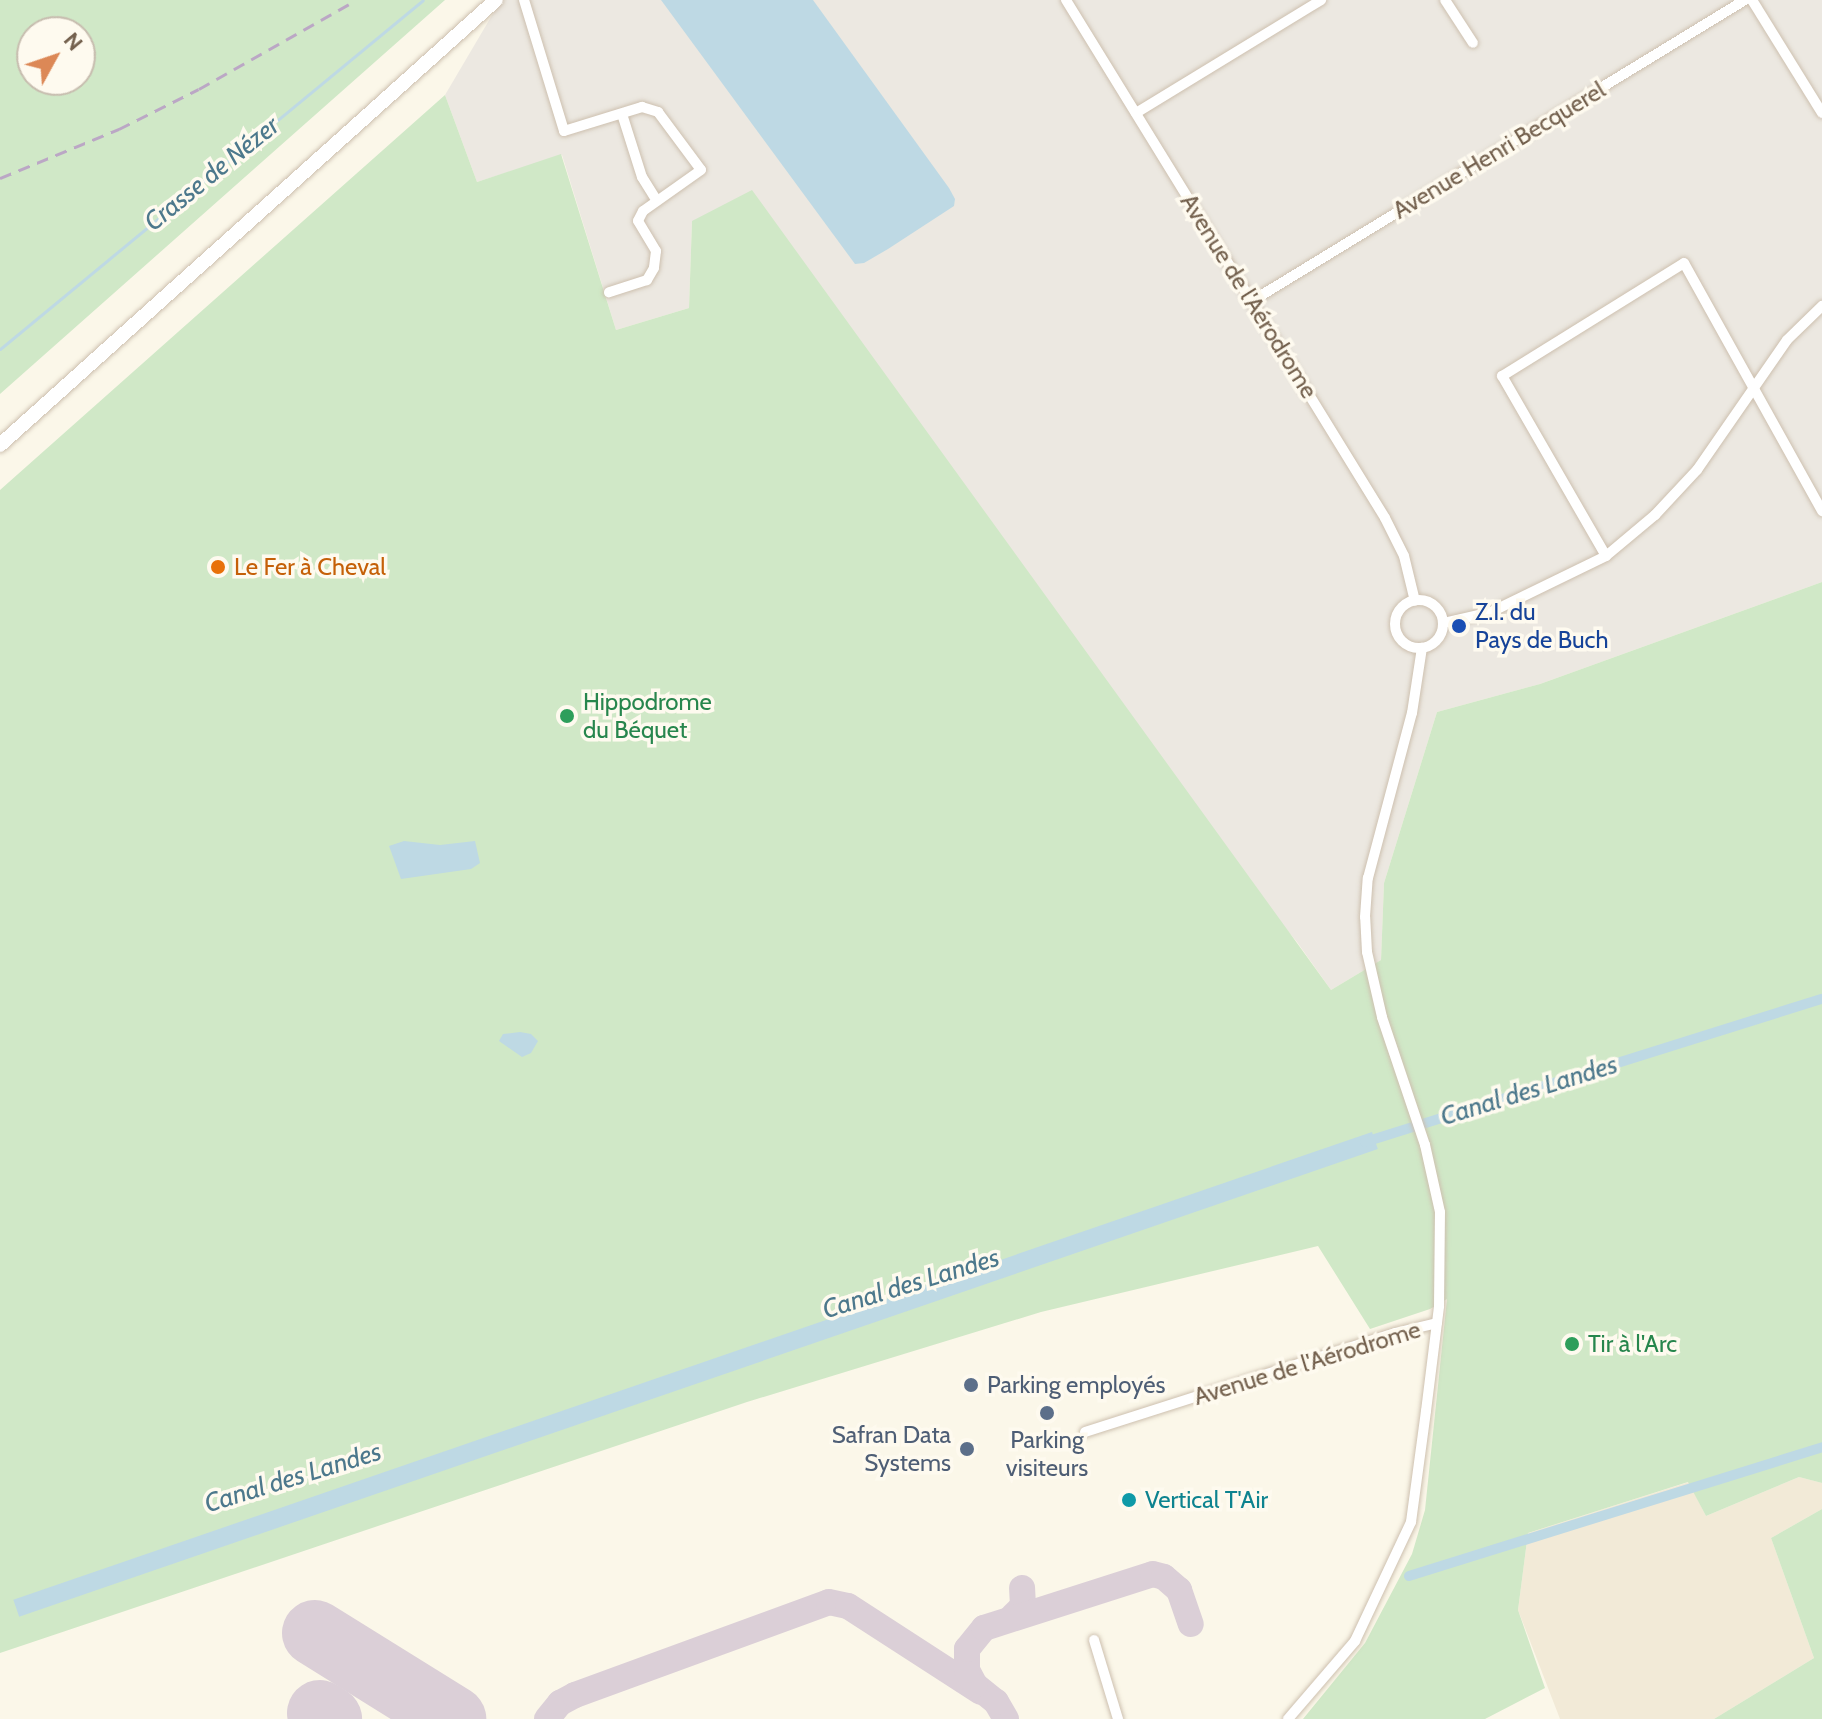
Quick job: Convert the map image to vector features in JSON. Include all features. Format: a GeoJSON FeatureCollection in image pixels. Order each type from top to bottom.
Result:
{"type":"FeatureCollection","features":[{"type":"Feature","properties":{"kind":"main road"},"geometry":{"type":"LineString","coordinates":[[0,445],[496,0]]}},
{"type":"Feature","properties":{"kind":"street"},"geometry":{"type":"LineString","coordinates":[[524,0],[564,131],[642,107],[658,112],[701,170],[643,211],[638,221],[656,251],[654,268],[647,280],[609,292]]}},
{"type":"Feature","properties":{"kind":"street","name":"Avenue de l'Aérodrome"},"geometry":{"type":"LineString","coordinates":[[1066,0],[1385,518],[1404,556],[1415,601]]}},
{"type":"Feature","properties":{"kind":"street"},"geometry":{"type":"LineString","coordinates":[[1136,113],[1321,0]]}},
{"type":"Feature","properties":{"kind":"street"},"geometry":{"type":"LineString","coordinates":[[1445,0],[1473,43]]}},
{"type":"Feature","properties":{"kind":"street","name":"Avenue Henri Becquerel"},"geometry":{"type":"LineString","coordinates":[[1252,301],[1745,0]]}},
{"type":"Feature","properties":{"kind":"street"},"geometry":{"type":"LineString","coordinates":[[1752,0],[1822,113]]}},
{"type":"Feature","properties":{"kind":"street"},"geometry":{"type":"LineString","coordinates":[[622,114],[642,177],[657,201]]}},
{"type":"Feature","properties":{"kind":"street"},"geometry":{"type":"LineString","coordinates":[[1606,556],[1502,376],[1684,263],[1822,511]]}},
{"type":"Feature","properties":{"kind":"street"},"geometry":{"type":"LineString","coordinates":[[1443,623],[1491,612],[1606,556],[1655,515],[1697,470],[1787,340],[1822,306]]}},
{"type":"Feature","properties":{"kind":"street"},"geometry":{"type":"LineString","coordinates":[[1415,601],[1437,608],[1443,623],[1435,642],[1422,648],[1402,641],[1396,629],[1397,614],[1415,601]]}},
{"type":"Feature","properties":{"kind":"street"},"geometry":{"type":"LineString","coordinates":[[1288,1719],[1355,1641],[1411,1522],[1437,1323],[1442,1235],[1425,1145],[1382,1017],[1367,952],[1365,917],[1368,878],[1412,713],[1422,648]]}},
{"type":"Feature","properties":{"kind":"street","name":"Avenue de l'Aérodrome"},"geometry":{"type":"LineString","coordinates":[[1085,1432],[1395,1333],[1437,1323]]}},
{"type":"Feature","properties":{"kind":"street"},"geometry":{"type":"LineString","coordinates":[[1094,1640],[1118,1719]]}},
{"type":"Feature","properties":{"kind":"shaded area"},"geometry":{"type":"Polygon","coordinates":[[[501,0],[1822,0],[1822,582],[1540,684],[1437,712],[1384,883],[1381,960],[1331,990],[1297,942],[692,221],[689,308],[616,330],[562,155],[477,182],[445,95],[501,0]]]}},
{"type":"Feature","properties":{"kind":"shaded area"},"geometry":{"type":"Polygon","coordinates":[[[1799,1477],[1822,1483],[1822,1509],[1771,1538],[1814,1658],[1714,1719],[1560,1719],[1518,1610],[1528,1533],[1689,1482],[1706,1516],[1799,1477]]]}},
{"type":"Feature","properties":{"kind":"green space"},"geometry":{"type":"Polygon","coordinates":[[[0,0],[445,0],[0,394],[0,0]]]}},
{"type":"Feature","properties":{"kind":"green space","name":"Hippodrome du Béquet"},"geometry":{"type":"Polygon","coordinates":[[[445,95],[477,182],[561,154],[616,330],[689,308],[692,221],[752,190],[1331,990],[1381,960],[1384,883],[1437,712],[1540,684],[1822,582],[1822,1483],[1799,1477],[1706,1516],[1688,1482],[1528,1533],[1518,1610],[1545,1688],[1485,1719],[1303,1719],[1365,1643],[1412,1554],[1425,1510],[1447,1299],[1430,1309],[1370,1329],[1318,1246],[1041,1312],[747,1402],[0,1653],[0,490],[445,95]]]}},
{"type":"Feature","properties":{"kind":"green space"},"geometry":{"type":"Polygon","coordinates":[[[1822,1509],[1822,1719],[1714,1719],[1814,1658],[1771,1538],[1822,1509]]]}},
{"type":"Feature","properties":{"kind":"water"},"geometry":{"type":"Polygon","coordinates":[[[661,0],[813,0],[949,188],[955,199],[954,206],[888,249],[864,263],[855,264],[661,0]]]}},
{"type":"Feature","properties":{"kind":"water"},"geometry":{"type":"Polygon","coordinates":[[[404,841],[440,845],[475,841],[480,863],[471,869],[401,879],[389,846],[404,841]]]}},
{"type":"Feature","properties":{"kind":"water"},"geometry":{"type":"Polygon","coordinates":[[[503,1034],[531,1034],[538,1041],[531,1053],[522,1057],[499,1041],[503,1034]]]}},
{"type":"Feature","properties":{"kind":"water"},"geometry":{"type":"Polygon","coordinates":[[[1372,1132],[1378,1149],[19,1617],[13,1600],[1372,1132]]]}},
{"type":"Feature","properties":{"kind":"waterway","name":"Crasse de Nézer"},"geometry":{"type":"LineString","coordinates":[[0,349],[423,0]]}},
{"type":"Feature","properties":{"kind":"waterway","name":"Canal des Landes"},"geometry":{"type":"LineString","coordinates":[[1365,1142],[1822,999]]}},
{"type":"Feature","properties":{"kind":"waterway"},"geometry":{"type":"LineString","coordinates":[[1409,1576],[1822,1447]]}},
{"type":"Feature","properties":{"kind":"taxiway"},"geometry":{"type":"LineString","coordinates":[[1006,1719],[996,1702],[975,1685],[967,1670],[967,1649],[984,1628],[1153,1574],[1164,1577],[1179,1590],[1191,1624]]}},
{"type":"Feature","properties":{"kind":"taxiway"},"geometry":{"type":"LineString","coordinates":[[1013,1616],[1023,1606],[1022,1588]]}},
{"type":"Feature","properties":{"kind":"taxiway"},"geometry":{"type":"LineString","coordinates":[[547,1719],[560,1703],[575,1695],[829,1602],[848,1606],[981,1692]]}},
{"type":"Feature","properties":{"kind":"runway"},"geometry":{"type":"LineString","coordinates":[[315,1633],[453,1719]]}},
{"type":"Feature","properties":{"kind":"runway"},"geometry":{"type":"LineString","coordinates":[[320,1713],[329,1719]]}},
{"type":"Feature","properties":{"kind":"railway"},"geometry":{"type":"LineString","coordinates":[[0,178],[119,129],[199,89],[356,0]]}},
{"type":"Feature","properties":{"kind":"place","name":"Le Fer à Cheval"},"geometry":{"type":"Point","coordinates":[218,567]}},
{"type":"Feature","properties":{"kind":"place","name":"Z.I. du Pays de Buch"},"geometry":{"type":"Point","coordinates":[1459,626]}},
{"type":"Feature","properties":{"kind":"place","name":"Hippodrome du Béquet"},"geometry":{"type":"Point","coordinates":[567,716]}},
{"type":"Feature","properties":{"kind":"place","name":"Tir à l'Arc"},"geometry":{"type":"Point","coordinates":[1572,1344]}},
{"type":"Feature","properties":{"kind":"place","name":"Parking employés"},"geometry":{"type":"Point","coordinates":[971,1385]}},
{"type":"Feature","properties":{"kind":"place","name":"Parking visiteurs"},"geometry":{"type":"Point","coordinates":[1047,1413]}},
{"type":"Feature","properties":{"kind":"place","name":"Safran Data Systems"},"geometry":{"type":"Point","coordinates":[967,1449]}},
{"type":"Feature","properties":{"kind":"place","name":"Vertical T'Air"},"geometry":{"type":"Point","coordinates":[1129,1500]}}]}
